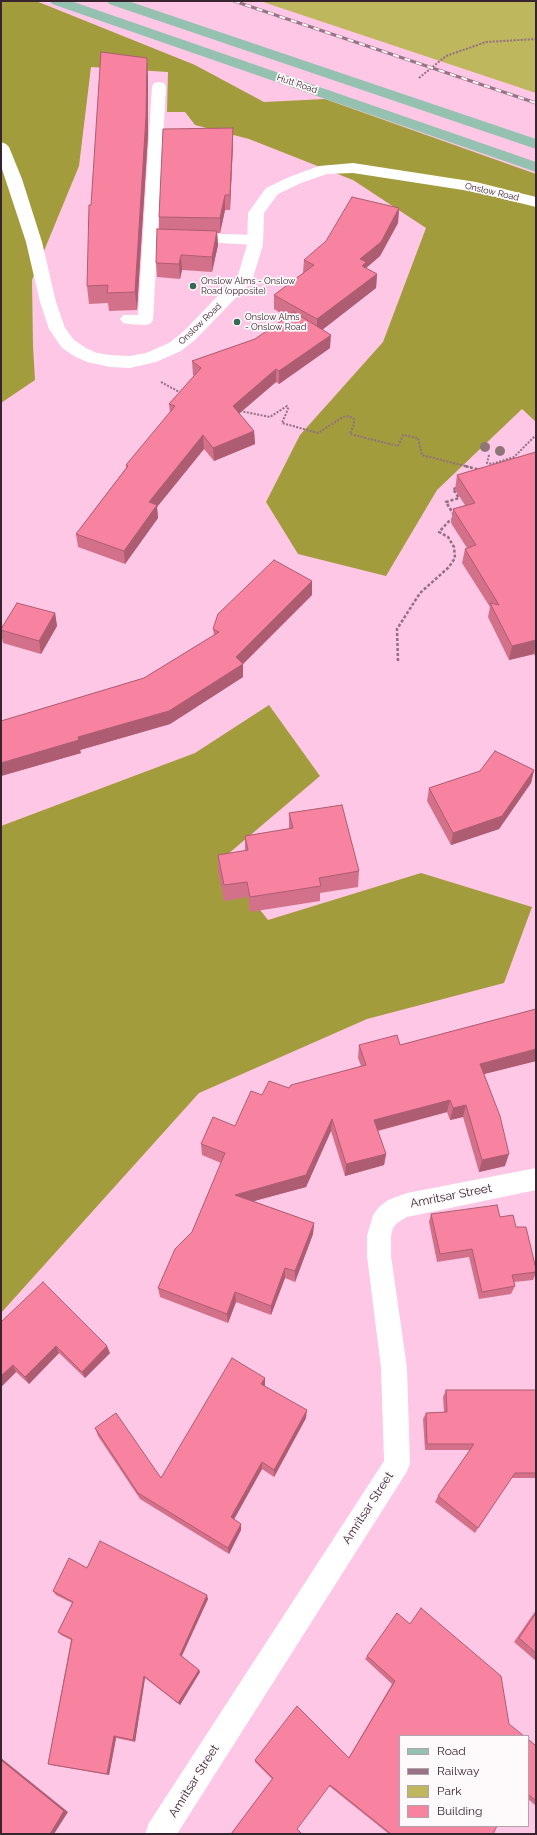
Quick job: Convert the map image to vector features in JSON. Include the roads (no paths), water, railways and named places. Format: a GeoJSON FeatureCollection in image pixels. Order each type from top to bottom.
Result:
{"type":"FeatureCollection","features":[{"type":"Feature","properties":{"kind":"main road","name":"Hutt Road"},"geometry":{"type":"LineString","coordinates":[[57,1],[536,167]]}},
{"type":"Feature","properties":{"kind":"main road","name":"Hutt Road"},"geometry":{"type":"LineString","coordinates":[[114,1],[536,144]]}},
{"type":"Feature","properties":{"kind":"main road","name":"Onslow Road"},"geometry":{"type":"LineString","coordinates":[[1,147],[14,178],[34,242],[48,302],[57,329],[68,344],[87,356],[110,361],[130,362],[150,358],[176,347],[199,327],[246,277],[255,240],[256,213],[272,191],[295,180],[325,170],[353,168],[468,185],[536,202]]}},
{"type":"Feature","properties":{"kind":"main road","name":"Amritsar Street"},"geometry":{"type":"LineString","coordinates":[[160,1834],[397,1464],[394,1368],[379,1256],[379,1236],[382,1223],[388,1214],[397,1208],[407,1205],[536,1179]]}},
{"type":"Feature","properties":{"kind":"lane"},"geometry":{"type":"LineString","coordinates":[[128,319],[145,320],[159,86]]}},
{"type":"Feature","properties":{"kind":"lane"},"geometry":{"type":"LineString","coordinates":[[150,236],[255,240]]}},
{"type":"Feature","properties":{"kind":"railway"},"geometry":{"type":"LineString","coordinates":[[234,1],[536,103]]}},
{"type":"Feature","properties":{"kind":"place","name":"Onslow Alms - Onslow Road (opposite)"},"geometry":{"type":"Point","coordinates":[193,286]}},
{"type":"Feature","properties":{"kind":"place","name":"Onslow Alms - Onslow Road"},"geometry":{"type":"Point","coordinates":[237,322]}}]}
